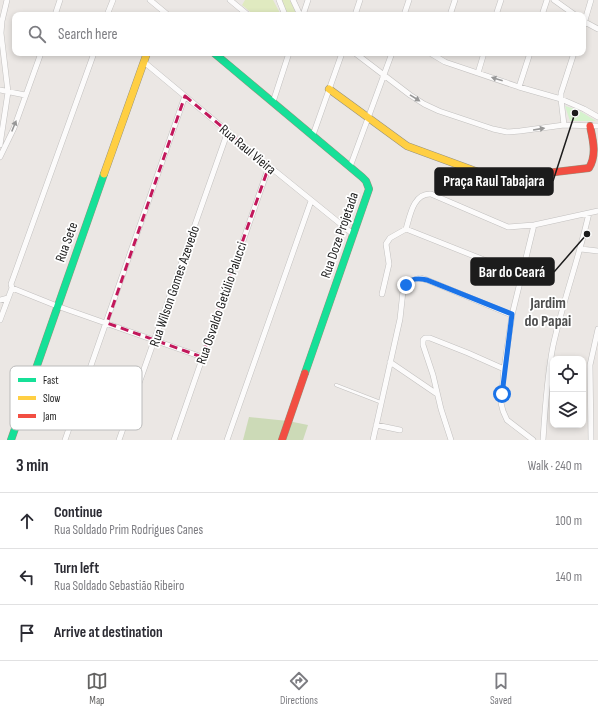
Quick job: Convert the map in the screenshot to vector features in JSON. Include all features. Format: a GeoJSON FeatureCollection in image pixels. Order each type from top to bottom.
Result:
{"type":"FeatureCollection","features":[{"type":"Feature","properties":{"kind":"street"},"geometry":{"type":"LineString","coordinates":[[0,145],[8,92],[1,33],[7,0]]}},
{"type":"Feature","properties":{"kind":"street"},"geometry":{"type":"LineString","coordinates":[[55,12],[60,0]]}},
{"type":"Feature","properties":{"kind":"street"},"geometry":{"type":"LineString","coordinates":[[108,12],[113,0]]}},
{"type":"Feature","properties":{"kind":"street"},"geometry":{"type":"LineString","coordinates":[[150,0],[161,12]]}},
{"type":"Feature","properties":{"kind":"street"},"geometry":{"type":"LineString","coordinates":[[230,0],[244,12]]}},
{"type":"Feature","properties":{"kind":"street"},"geometry":{"type":"LineString","coordinates":[[278,0],[284,12]]}},
{"type":"Feature","properties":{"kind":"street"},"geometry":{"type":"LineString","coordinates":[[293,0],[299,12]]}},
{"type":"Feature","properties":{"kind":"street"},"geometry":{"type":"LineString","coordinates":[[304,12],[308,0]]}},
{"type":"Feature","properties":{"kind":"street"},"geometry":{"type":"LineString","coordinates":[[356,12],[360,0]]}},
{"type":"Feature","properties":{"kind":"street"},"geometry":{"type":"LineString","coordinates":[[405,12],[409,0]]}},
{"type":"Feature","properties":{"kind":"street"},"geometry":{"type":"LineString","coordinates":[[451,12],[455,0]]}},
{"type":"Feature","properties":{"kind":"street"},"geometry":{"type":"LineString","coordinates":[[497,12],[501,0]]}},
{"type":"Feature","properties":{"kind":"street"},"geometry":{"type":"LineString","coordinates":[[543,12],[547,0]]}},
{"type":"Feature","properties":{"kind":"street"},"geometry":{"type":"LineString","coordinates":[[554,0],[571,12]]}},
{"type":"Feature","properties":{"kind":"street"},"geometry":{"type":"LineString","coordinates":[[586,16],[591,0]]}},
{"type":"Feature","properties":{"kind":"street"},"geometry":{"type":"LineString","coordinates":[[586,24],[598,29]]}},
{"type":"Feature","properties":{"kind":"street"},"geometry":{"type":"LineString","coordinates":[[0,157],[14,128],[40,56]]}},
{"type":"Feature","properties":{"kind":"street"},"geometry":{"type":"LineString","coordinates":[[0,319],[12,288],[11,284],[93,56]]}},
{"type":"Feature","properties":{"kind":"street","name":"Rua Sete"},"geometry":{"type":"LineString","coordinates":[[36,366],[147,56]]}},
{"type":"Feature","properties":{"kind":"street","name":"Rua Doze Projetada"},"geometry":{"type":"LineString","coordinates":[[218,56],[366,181],[369,189],[282,440]]}},
{"type":"Feature","properties":{"kind":"street"},"geometry":{"type":"LineString","coordinates":[[273,102],[288,56]]}},
{"type":"Feature","properties":{"kind":"street"},"geometry":{"type":"LineString","coordinates":[[313,135],[341,56]]}},
{"type":"Feature","properties":{"kind":"street"},"geometry":{"type":"LineString","coordinates":[[329,89],[399,141],[416,150],[478,172],[496,176],[511,177],[589,168],[596,160],[594,126],[564,125],[507,132],[493,129],[439,111],[424,104],[359,56]]}},
{"type":"Feature","properties":{"kind":"street"},"geometry":{"type":"LineString","coordinates":[[350,167],[391,56]]}},
{"type":"Feature","properties":{"kind":"street"},"geometry":{"type":"LineString","coordinates":[[439,56],[478,73],[560,99],[584,109],[598,117]]}},
{"type":"Feature","properties":{"kind":"street"},"geometry":{"type":"LineString","coordinates":[[478,73],[483,56]]}},
{"type":"Feature","properties":{"kind":"street"},"geometry":{"type":"LineString","coordinates":[[519,87],[529,56]]}},
{"type":"Feature","properties":{"kind":"street"},"geometry":{"type":"LineString","coordinates":[[564,125],[560,99],[573,56]]}},
{"type":"Feature","properties":{"kind":"street","name":"Rua Raul Vieira"},"geometry":{"type":"LineString","coordinates":[[144,62],[311,201],[353,234]]}},
{"type":"Feature","properties":{"kind":"street"},"geometry":{"type":"LineString","coordinates":[[0,90],[25,95]]}},
{"type":"Feature","properties":{"kind":"street"},"geometry":{"type":"LineString","coordinates":[[92,366],[185,96]]}},
{"type":"Feature","properties":{"kind":"street","name":"Rua Wilson Gomes Azevedo"},"geometry":{"type":"LineString","coordinates":[[142,376],[228,131]]}},
{"type":"Feature","properties":{"kind":"street","name":"Rua Osvaldo Getúlio Palucci"},"geometry":{"type":"LineString","coordinates":[[174,440],[269,166]]}},
{"type":"Feature","properties":{"kind":"street"},"geometry":{"type":"LineString","coordinates":[[382,294],[389,264],[386,244],[390,238],[406,229],[414,204],[417,199],[426,194],[431,194],[502,225],[515,227],[534,225],[598,211]]}},
{"type":"Feature","properties":{"kind":"street"},"geometry":{"type":"LineString","coordinates":[[227,440],[311,201]]}},
{"type":"Feature","properties":{"kind":"street"},"geometry":{"type":"LineString","coordinates":[[543,440],[553,347],[564,303],[581,249],[589,213]]}},
{"type":"Feature","properties":{"kind":"street"},"geometry":{"type":"LineString","coordinates":[[533,440],[507,420],[501,403],[512,314],[534,225]]}},
{"type":"Feature","properties":{"kind":"street"},"geometry":{"type":"LineString","coordinates":[[406,229],[522,275]]}},
{"type":"Feature","properties":{"kind":"street"},"geometry":{"type":"LineString","coordinates":[[581,249],[598,251]]}},
{"type":"Feature","properties":{"kind":"street"},"geometry":{"type":"LineString","coordinates":[[373,440],[400,319],[403,291],[410,281],[420,278],[427,280],[512,314]]}},
{"type":"Feature","properties":{"kind":"street"},"geometry":{"type":"LineString","coordinates":[[12,288],[57,306],[202,357]]}},
{"type":"Feature","properties":{"kind":"street"},"geometry":{"type":"LineString","coordinates":[[0,300],[8,298]]}},
{"type":"Feature","properties":{"kind":"street"},"geometry":{"type":"LineString","coordinates":[[591,440],[590,365],[598,329]]}},
{"type":"Feature","properties":{"kind":"street"},"geometry":{"type":"LineString","coordinates":[[451,440],[423,345],[423,340],[425,338],[430,338],[504,369]]}},
{"type":"Feature","properties":{"kind":"street"},"geometry":{"type":"LineString","coordinates":[[390,362],[438,394]]}},
{"type":"Feature","properties":{"kind":"street"},"geometry":{"type":"LineString","coordinates":[[376,425],[400,430]]}},
{"type":"Feature","properties":{"kind":"street","name":"Rua Sete"},"geometry":{"type":"LineString","coordinates":[[11,440],[14,430]]}},
{"type":"Feature","properties":{"kind":"street"},"geometry":{"type":"LineString","coordinates":[[65,440],[69,430]]}},
{"type":"Feature","properties":{"kind":"street","name":"Rua Wilson Gomes Azevedo"},"geometry":{"type":"LineString","coordinates":[[119,440],[123,430]]}},
{"type":"Feature","properties":{"kind":"lane"},"geometry":{"type":"LineString","coordinates":[[336,385],[381,402]]}},
{"type":"Feature","properties":{"kind":"highlighted area"},"geometry":{"type":"Polygon","coordinates":[[[185,96],[269,166],[202,357],[107,323],[185,96]]]}},
{"type":"Feature","properties":{"kind":"green space"},"geometry":{"type":"Polygon","coordinates":[[[245,0],[273,0],[279,12],[250,12],[242,5],[245,0]]]}},
{"type":"Feature","properties":{"kind":"green space"},"geometry":{"type":"Polygon","coordinates":[[[281,0],[290,0],[296,12],[286,12],[281,0]]]}},
{"type":"Feature","properties":{"kind":"green space"},"geometry":{"type":"Polygon","coordinates":[[[565,106],[578,110],[596,121],[570,121],[565,106]]]}},
{"type":"Feature","properties":{"kind":"green space"},"geometry":{"type":"Polygon","coordinates":[[[249,417],[288,421],[308,425],[303,440],[243,440],[249,417]]]}},
{"type":"Feature","properties":{"kind":"traffic: fast"},"geometry":{"type":"LineString","coordinates":[[218,56],[362,177],[366,181],[369,189],[305,373]]}},
{"type":"Feature","properties":{"kind":"traffic: fast"},"geometry":{"type":"LineString","coordinates":[[37,366],[104,174]]}},
{"type":"Feature","properties":{"kind":"traffic: fast"},"geometry":{"type":"LineString","coordinates":[[11,440],[14,430]]}},
{"type":"Feature","properties":{"kind":"traffic: slow"},"geometry":{"type":"LineString","coordinates":[[104,174],[146,56]]}},
{"type":"Feature","properties":{"kind":"traffic: slow"},"geometry":{"type":"LineString","coordinates":[[329,89],[407,146],[478,172],[496,176],[513,177]]}},
{"type":"Feature","properties":{"kind":"traffic: jam"},"geometry":{"type":"LineString","coordinates":[[513,177],[589,168],[594,153],[590,126]]}},
{"type":"Feature","properties":{"kind":"traffic: jam"},"geometry":{"type":"LineString","coordinates":[[282,440],[305,373]]}},
{"type":"Feature","properties":{"kind":"place","name":"Praça Raul Tabajara"},"geometry":{"type":"Point","coordinates":[575,113]}},
{"type":"Feature","properties":{"kind":"place","name":"Bar do Ceará"},"geometry":{"type":"Point","coordinates":[587,234]}},
{"type":"Feature","properties":{"kind":"district","name":"Jardim do Papai"},"geometry":{"type":"Point","coordinates":[548,311]}},
{"type":"Feature","properties":{"kind":"route"},"geometry":{"type":"LineString","coordinates":[[406,285],[414,279],[420,278],[512,314],[507,344],[502,394]]}}]}
